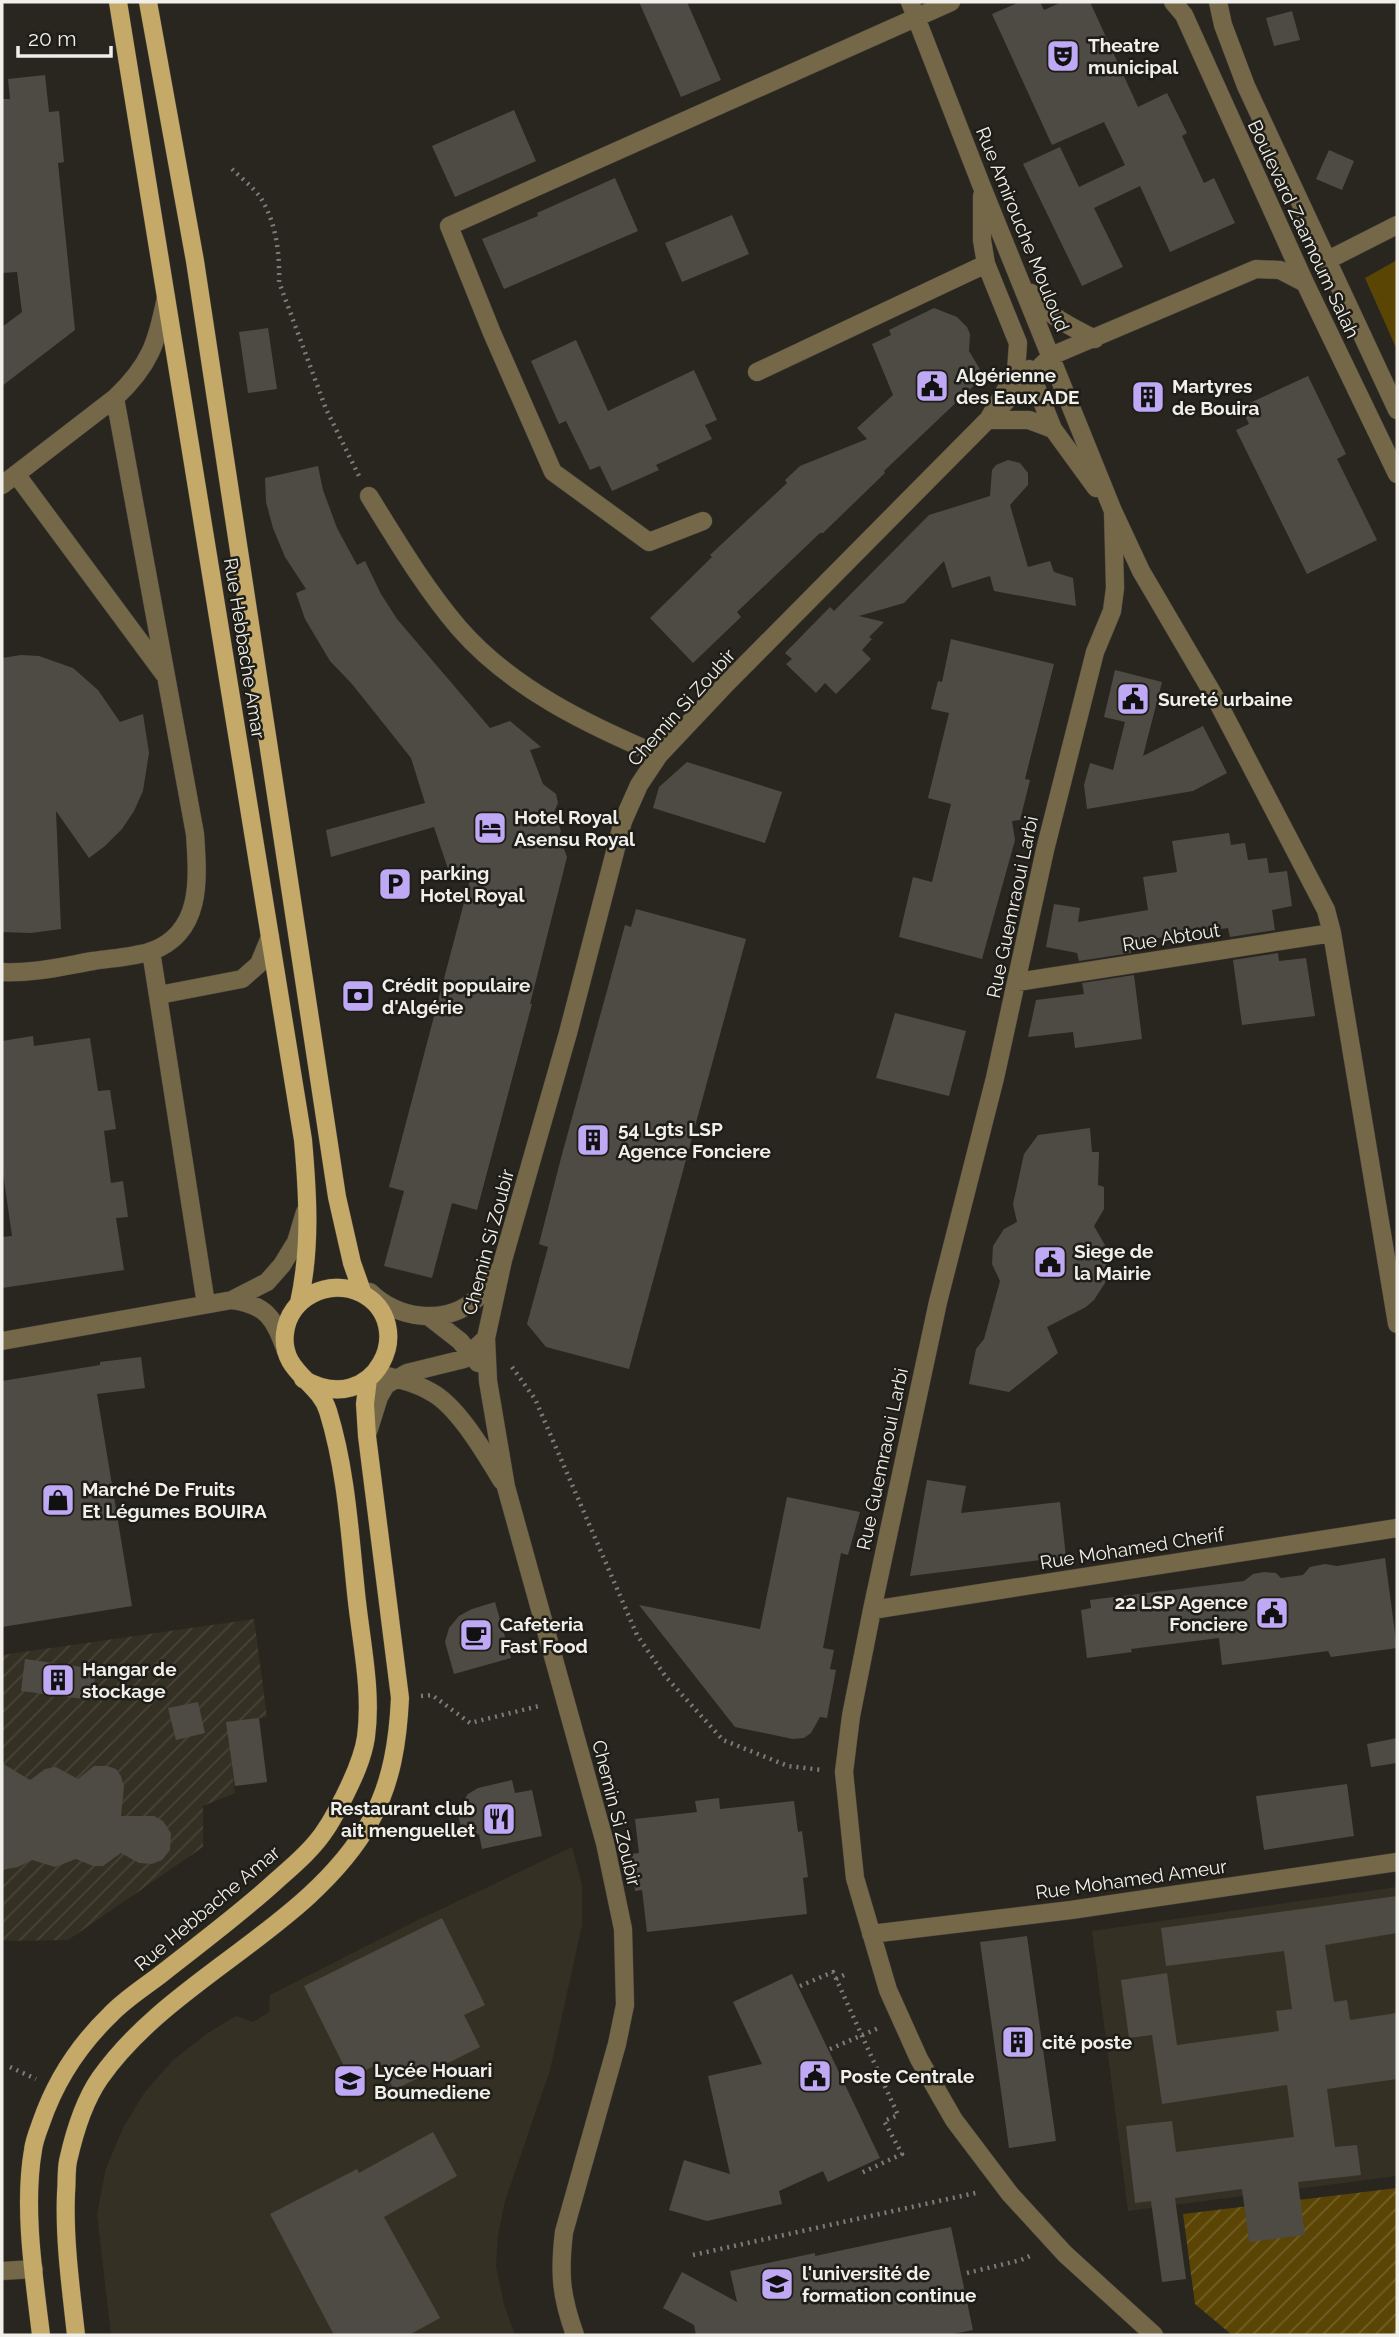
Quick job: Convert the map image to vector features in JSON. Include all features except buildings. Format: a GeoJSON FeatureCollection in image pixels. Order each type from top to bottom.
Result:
{"type":"FeatureCollection","features":[{"type":"Feature","properties":{"kind":"main road","name":"Rue Hebbache Amar"},"geometry":{"type":"LineString","coordinates":[[118,2],[303,1140],[308,1199],[305,1276],[299,1303]]}},
{"type":"Feature","properties":{"kind":"main road","name":"Rue Hebbache Amar"},"geometry":{"type":"LineString","coordinates":[[148,2],[195,261],[337,1197],[353,1267],[370,1300]]}},
{"type":"Feature","properties":{"kind":"main road"},"geometry":{"type":"LineString","coordinates":[[330,1287],[347,1288],[370,1300],[384,1318],[387,1333],[383,1361],[371,1376],[353,1388],[336,1390],[318,1388],[303,1379],[292,1366],[286,1351],[285,1333],[289,1317],[299,1303],[313,1292],[330,1287]]}},
{"type":"Feature","properties":{"kind":"main road"},"geometry":{"type":"LineString","coordinates":[[76,2335],[65,2213],[67,2164],[81,2116],[99,2079],[129,2044],[164,2011],[303,1899],[344,1860],[371,1820],[387,1781],[398,1737],[400,1698],[367,1436],[365,1404],[371,1376]]}},
{"type":"Feature","properties":{"kind":"main road","name":"Rue Hebbache Amar"},"geometry":{"type":"LineString","coordinates":[[41,2335],[29,2203],[33,2148],[50,2098],[76,2053],[111,2014],[256,1899],[290,1869],[326,1830],[353,1780],[366,1739],[364,1658],[337,1451],[326,1405],[303,1379]]}},
{"type":"Feature","properties":{"kind":"street"},"geometry":{"type":"LineString","coordinates":[[703,521],[649,542],[553,472],[449,226],[914,9],[951,2]]}},
{"type":"Feature","properties":{"kind":"street","name":"Boulevard Zaamoum Salah"},"geometry":{"type":"LineString","coordinates":[[1173,2],[1184,15],[1306,284],[1397,474]]}},
{"type":"Feature","properties":{"kind":"street","name":"Boulevard Zaamoum Salah"},"geometry":{"type":"LineString","coordinates":[[1218,2],[1223,25],[1246,86],[1397,410]]}},
{"type":"Feature","properties":{"kind":"street","name":"Rue Amirouche Mouloud"},"geometry":{"type":"LineString","coordinates":[[914,9],[982,187],[1113,511]]}},
{"type":"Feature","properties":{"kind":"street"},"geometry":{"type":"LineString","coordinates":[[982,187],[982,240],[986,264],[1053,429],[1113,511],[1141,571],[1216,699],[1326,909],[1397,1324]]}},
{"type":"Feature","properties":{"kind":"street"},"geometry":{"type":"LineString","coordinates":[[1328,260],[1397,225]]}},
{"type":"Feature","properties":{"kind":"street"},"geometry":{"type":"LineString","coordinates":[[757,372],[986,264]]}},
{"type":"Feature","properties":{"kind":"street"},"geometry":{"type":"LineString","coordinates":[[1052,356],[1256,270],[1280,270],[1306,284]]}},
{"type":"Feature","properties":{"kind":"street"},"geometry":{"type":"LineString","coordinates":[[1018,276],[1040,305],[1055,319],[1095,339]]}},
{"type":"Feature","properties":{"kind":"street"},"geometry":{"type":"LineString","coordinates":[[166,294],[158,335],[134,380],[115,398],[9,480],[167,677]]}},
{"type":"Feature","properties":{"kind":"street"},"geometry":{"type":"LineString","coordinates":[[988,420],[1016,372],[1018,343]]}},
{"type":"Feature","properties":{"kind":"street","name":"Chemin Si Zoubir"},"geometry":{"type":"LineString","coordinates":[[575,2335],[564,2304],[560,2272],[562,2252],[625,2006],[623,1929],[606,1843],[506,1487],[488,1381],[486,1338],[503,1260],[568,1033],[624,821],[639,785],[659,755],[726,684],[1052,356]]}},
{"type":"Feature","properties":{"kind":"street"},"geometry":{"type":"LineString","coordinates":[[2,972],[59,967],[151,951],[169,942],[190,917],[198,880],[195,834],[115,398]]}},
{"type":"Feature","properties":{"kind":"street"},"geometry":{"type":"LineString","coordinates":[[988,420],[1029,420],[1053,429]]}},
{"type":"Feature","properties":{"kind":"street"},"geometry":{"type":"LineString","coordinates":[[369,496],[414,569],[459,629],[494,662],[568,712],[608,734],[659,755]]}},
{"type":"Feature","properties":{"kind":"street","name":"Rue Guemraoui Larbi"},"geometry":{"type":"LineString","coordinates":[[1113,511],[1115,588],[1112,611],[1095,652],[1045,849],[1017,982],[938,1302],[872,1610],[844,1772],[855,1878],[888,1990],[919,2059],[954,2120],[1005,2186],[1054,2243],[1154,2335]]}},
{"type":"Feature","properties":{"kind":"street","name":"Rue Abtout"},"geometry":{"type":"LineString","coordinates":[[1017,982],[1332,933]]}},
{"type":"Feature","properties":{"kind":"street"},"geometry":{"type":"LineString","coordinates":[[159,995],[242,979],[259,964],[270,937]]}},
{"type":"Feature","properties":{"kind":"street"},"geometry":{"type":"LineString","coordinates":[[151,951],[206,1304]]}},
{"type":"Feature","properties":{"kind":"street"},"geometry":{"type":"LineString","coordinates":[[232,1300],[267,1282],[282,1265],[296,1242],[308,1199]]}},
{"type":"Feature","properties":{"kind":"street"},"geometry":{"type":"LineString","coordinates":[[370,1300],[400,1312],[428,1316],[449,1314],[477,1299],[503,1260]]}},
{"type":"Feature","properties":{"kind":"street"},"geometry":{"type":"LineString","coordinates":[[353,1267],[368,1289],[382,1303],[400,1312]]}},
{"type":"Feature","properties":{"kind":"street"},"geometry":{"type":"LineString","coordinates":[[2,1341],[232,1300],[245,1302],[262,1310],[275,1321],[286,1351]]}},
{"type":"Feature","properties":{"kind":"street"},"geometry":{"type":"LineString","coordinates":[[428,1316],[472,1353],[488,1381]]}},
{"type":"Feature","properties":{"kind":"street"},"geometry":{"type":"LineString","coordinates":[[367,1436],[379,1397],[386,1385],[395,1378],[464,1359],[486,1338]]}},
{"type":"Feature","properties":{"kind":"street"},"geometry":{"type":"LineString","coordinates":[[371,1376],[395,1378],[433,1392],[473,1436],[506,1487]]}},
{"type":"Feature","properties":{"kind":"street","name":"Rue Mohamed Cherif"},"geometry":{"type":"LineString","coordinates":[[872,1610],[1397,1528]]}},
{"type":"Feature","properties":{"kind":"street","name":"Rue Mohamed Ameur"},"geometry":{"type":"LineString","coordinates":[[871,1934],[1071,1910],[1397,1861]]}},
{"type":"Feature","properties":{"kind":"street"},"geometry":{"type":"LineString","coordinates":[[2,2271],[34,2269]]}},
{"type":"Feature","properties":{"kind":"path"},"geometry":{"type":"LineString","coordinates":[[232,169],[260,197],[274,229],[279,282],[307,361],[326,409],[369,496]]}},
{"type":"Feature","properties":{"kind":"path"},"geometry":{"type":"LineString","coordinates":[[515,1370],[535,1399],[637,1636],[666,1677],[723,1740],[788,1766],[844,1772]]}},
{"type":"Feature","properties":{"kind":"path"},"geometry":{"type":"LineString","coordinates":[[400,1698],[432,1695],[470,1723],[539,1706]]}},
{"type":"Feature","properties":{"kind":"path"},"geometry":{"type":"LineString","coordinates":[[800,1986],[833,1972],[898,2115],[884,2121],[902,2154],[859,2174]]}},
{"type":"Feature","properties":{"kind":"path"},"geometry":{"type":"LineString","coordinates":[[836,1979],[844,1975]]}},
{"type":"Feature","properties":{"kind":"path"},"geometry":{"type":"LineString","coordinates":[[830,2049],[852,2040]]}},
{"type":"Feature","properties":{"kind":"path"},"geometry":{"type":"LineString","coordinates":[[890,2098],[898,2095]]}},
{"type":"Feature","properties":{"kind":"path"},"geometry":{"type":"LineString","coordinates":[[693,2255],[1005,2186]]}},
{"type":"Feature","properties":{"kind":"path"},"geometry":{"type":"LineString","coordinates":[[967,2273],[1021,2260],[1054,2243]]}},
{"type":"Feature","properties":{"kind":"shaded area"},"geometry":{"type":"Polygon","coordinates":[[[1397,260],[1397,350],[1365,278],[1397,260]]]}},
{"type":"Feature","properties":{"kind":"shaded area"},"geometry":{"type":"Polygon","coordinates":[[[254,1619],[267,1717],[227,1723],[235,1793],[203,1806],[203,1847],[68,1940],[2,1941],[2,1655],[254,1619]]]}},
{"type":"Feature","properties":{"kind":"shaded area","name":"Lycée Houari Boumediene"},"geometry":{"type":"Polygon","coordinates":[[[572,1847],[582,1885],[582,1925],[550,2070],[505,2201],[498,2235],[496,2267],[504,2304],[515,2335],[111,2335],[97,2214],[106,2168],[124,2126],[145,2092],[173,2060],[236,2016],[253,2022],[269,2012],[270,1995],[418,1920],[572,1847]]]}},
{"type":"Feature","properties":{"kind":"shaded area"},"geometry":{"type":"Polygon","coordinates":[[[1397,1887],[1397,2176],[1128,2211],[1092,1931],[1397,1887]]]}},
{"type":"Feature","properties":{"kind":"shaded area"},"geometry":{"type":"Polygon","coordinates":[[[1397,2188],[1397,2335],[1232,2335],[1195,2304],[1183,2214],[1397,2188]]]}},
{"type":"Feature","properties":{"kind":"place","name":"Theatre municipal"},"geometry":{"type":"Point","coordinates":[1063,56]}},
{"type":"Feature","properties":{"kind":"place","name":"Algérienne des Eaux ADE"},"geometry":{"type":"Point","coordinates":[932,386]}},
{"type":"Feature","properties":{"kind":"place","name":"Martyres de Bouira"},"geometry":{"type":"Point","coordinates":[1148,397]}},
{"type":"Feature","properties":{"kind":"place","name":"Sureté urbaine"},"geometry":{"type":"Point","coordinates":[1133,699]}},
{"type":"Feature","properties":{"kind":"place","name":"Hotel Royal Asensu Royal"},"geometry":{"type":"Point","coordinates":[490,828]}},
{"type":"Feature","properties":{"kind":"place","name":"parking Hotel Royal"},"geometry":{"type":"Point","coordinates":[395,884]}},
{"type":"Feature","properties":{"kind":"place","name":"Crédit populaire d'Algérie"},"geometry":{"type":"Point","coordinates":[358,996]}},
{"type":"Feature","properties":{"kind":"place","name":"54 Lgts LSP Agence Fonciere"},"geometry":{"type":"Point","coordinates":[593,1140]}},
{"type":"Feature","properties":{"kind":"place","name":"Siege de la Mairie"},"geometry":{"type":"Point","coordinates":[1050,1262]}},
{"type":"Feature","properties":{"kind":"place","name":"Marché De Fruits Et Légumes BOUIRA"},"geometry":{"type":"Point","coordinates":[58,1500]}},
{"type":"Feature","properties":{"kind":"place","name":"22 LSP Agence Fonciere"},"geometry":{"type":"Point","coordinates":[1272,1613]}},
{"type":"Feature","properties":{"kind":"place","name":"Cafeteria Fast Food"},"geometry":{"type":"Point","coordinates":[476,1635]}},
{"type":"Feature","properties":{"kind":"place","name":"Hangar de stockage"},"geometry":{"type":"Point","coordinates":[58,1680]}},
{"type":"Feature","properties":{"kind":"place","name":"Restaurant club ait menguellet"},"geometry":{"type":"Point","coordinates":[499,1819]}},
{"type":"Feature","properties":{"kind":"place","name":"cité poste"},"geometry":{"type":"Point","coordinates":[1018,2042]}},
{"type":"Feature","properties":{"kind":"place","name":"Poste Centrale"},"geometry":{"type":"Point","coordinates":[815,2076]}},
{"type":"Feature","properties":{"kind":"place","name":"Lycée Houari Boumediene"},"geometry":{"type":"Point","coordinates":[350,2081]}},
{"type":"Feature","properties":{"kind":"place","name":"l'université de formation continue"},"geometry":{"type":"Point","coordinates":[777,2284]}}]}
